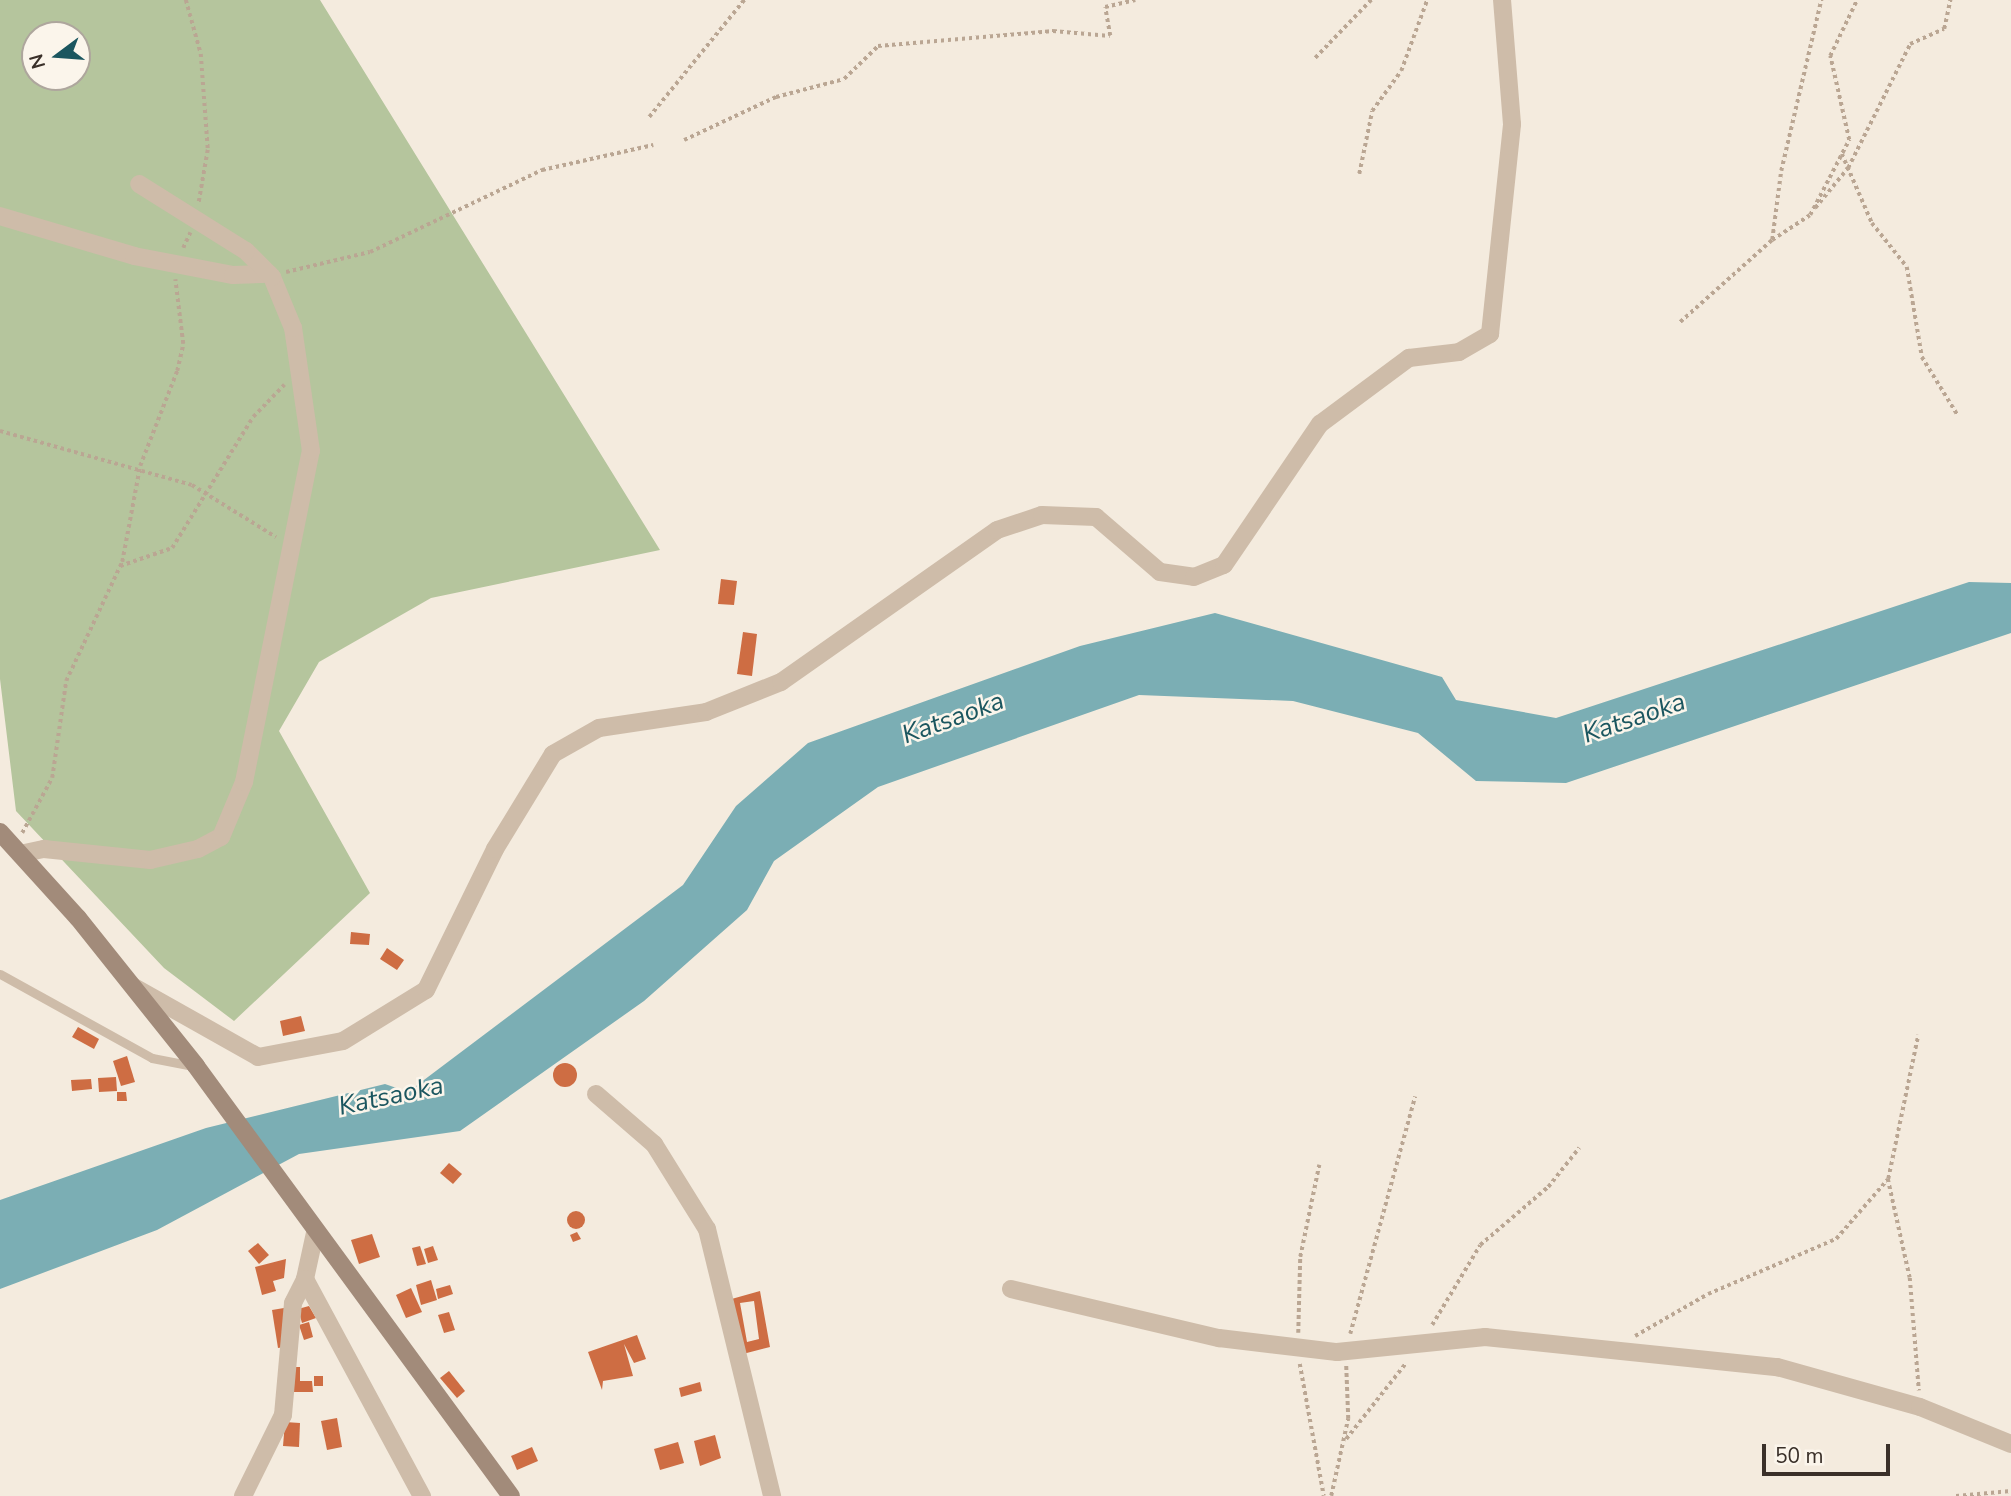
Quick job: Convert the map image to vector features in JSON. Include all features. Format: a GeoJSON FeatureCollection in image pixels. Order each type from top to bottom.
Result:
{"type":"FeatureCollection","features":[{"type":"Feature","properties":{"kind":"main road"},"geometry":{"type":"LineString","coordinates":[[10,843],[196,1066],[215,1097],[511,1496]]}},
{"type":"Feature","properties":{"kind":"street"},"geometry":{"type":"LineString","coordinates":[[131,985],[258,1057],[343,1041],[426,990],[495,849],[553,754],[599,728],[706,712],[781,682],[997,530],[1042,515],[1096,517],[1160,572],[1194,577],[1224,565],[1320,424],[1409,358],[1459,352],[1490,334],[1512,124],[1502,0]]}},
{"type":"Feature","properties":{"kind":"street"},"geometry":{"type":"LineString","coordinates":[[10,843],[150,860],[198,849],[221,837],[244,782],[311,451],[303,375],[293,328],[270,275],[246,251],[139,184]]}},
{"type":"Feature","properties":{"kind":"street"},"geometry":{"type":"LineString","coordinates":[[0,216],[176,264],[270,275]]}},
{"type":"Feature","properties":{"kind":"street"},"geometry":{"type":"LineString","coordinates":[[596,1094],[654,1144],[707,1229],[772,1496]]}},
{"type":"Feature","properties":{"kind":"street"},"geometry":{"type":"LineString","coordinates":[[243,1496],[283,1415],[293,1303],[305,1279],[315,1233]]}},
{"type":"Feature","properties":{"kind":"street"},"geometry":{"type":"LineString","coordinates":[[305,1279],[422,1496]]}},
{"type":"Feature","properties":{"kind":"street"},"geometry":{"type":"LineString","coordinates":[[1011,1289],[1219,1338],[1346,1351],[1485,1337],[1777,1367],[1920,1408],[2011,1444]]}},
{"type":"Feature","properties":{"kind":"lane"},"geometry":{"type":"LineString","coordinates":[[0,974],[152,1058],[196,1066]]}},
{"type":"Feature","properties":{"kind":"path"},"geometry":{"type":"LineString","coordinates":[[10,843],[44,800],[59,752],[66,681],[120,566],[140,466],[183,344],[176,264],[194,219],[208,150],[201,54],[186,0]]}},
{"type":"Feature","properties":{"kind":"path"},"geometry":{"type":"LineString","coordinates":[[649,117],[744,0]]}},
{"type":"Feature","properties":{"kind":"path"},"geometry":{"type":"LineString","coordinates":[[684,140],[776,97],[845,79],[878,47],[1053,31],[1110,36],[1105,7],[1135,0]]}},
{"type":"Feature","properties":{"kind":"path"},"geometry":{"type":"LineString","coordinates":[[1315,58],[1371,0]]}},
{"type":"Feature","properties":{"kind":"path"},"geometry":{"type":"LineString","coordinates":[[1359,174],[1372,111],[1401,71],[1427,0]]}},
{"type":"Feature","properties":{"kind":"path"},"geometry":{"type":"LineString","coordinates":[[1772,240],[1784,157],[1821,0]]}},
{"type":"Feature","properties":{"kind":"path"},"geometry":{"type":"LineString","coordinates":[[1810,215],[1849,140],[1830,56],[1857,0]]}},
{"type":"Feature","properties":{"kind":"path"},"geometry":{"type":"LineString","coordinates":[[1680,322],[1772,240],[1810,215],[1848,168],[1910,44],[1944,29],[1950,0]]}},
{"type":"Feature","properties":{"kind":"path"},"geometry":{"type":"LineString","coordinates":[[270,275],[370,252],[542,170],[653,145]]}},
{"type":"Feature","properties":{"kind":"path"},"geometry":{"type":"LineString","coordinates":[[1842,154],[1872,223],[1907,267],[1922,358],[1956,414]]}},
{"type":"Feature","properties":{"kind":"path"},"geometry":{"type":"LineString","coordinates":[[120,566],[166,553],[210,495],[253,417],[303,375]]}},
{"type":"Feature","properties":{"kind":"path"},"geometry":{"type":"LineString","coordinates":[[0,431],[140,466],[210,495],[290,545]]}},
{"type":"Feature","properties":{"kind":"path"},"geometry":{"type":"LineString","coordinates":[[1918,1035],[1888,1179],[1910,1278],[1920,1408]]}},
{"type":"Feature","properties":{"kind":"path"},"geometry":{"type":"LineString","coordinates":[[1331,1496],[1344,1441],[1346,1351],[1415,1097]]}},
{"type":"Feature","properties":{"kind":"path"},"geometry":{"type":"LineString","coordinates":[[1344,1441],[1419,1344],[1480,1245],[1548,1187],[1579,1148]]}},
{"type":"Feature","properties":{"kind":"path"},"geometry":{"type":"LineString","coordinates":[[1610,1350],[1708,1294],[1836,1239],[1888,1179]]}},
{"type":"Feature","properties":{"kind":"path"},"geometry":{"type":"LineString","coordinates":[[1956,1496],[2011,1491]]}},
{"type":"Feature","properties":{"kind":"green space"},"geometry":{"type":"Polygon","coordinates":[[[0,0],[320,0],[660,550],[431,598],[319,662],[279,731],[370,893],[234,1021],[164,968],[16,811],[0,679],[0,0]]]}},
{"type":"Feature","properties":{"kind":"water","name":"Katsaoka"},"geometry":{"type":"Polygon","coordinates":[[[1969,582],[2011,583],[2011,633],[1566,783],[1476,781],[1418,733],[1293,701],[1139,695],[878,787],[774,861],[747,910],[644,1001],[460,1131],[299,1154],[157,1230],[0,1289],[0,1200],[206,1128],[385,1084],[408,1092],[683,885],[736,806],[808,743],[1080,646],[1215,613],[1442,677],[1456,700],[1556,718],[1969,582]]]}},
{"type":"Feature","properties":{"kind":"building"},"geometry":{"type":"Polygon","coordinates":[[[721,579],[737,581],[734,605],[718,604],[721,579]]]}},
{"type":"Feature","properties":{"kind":"building"},"geometry":{"type":"Polygon","coordinates":[[[743,632],[757,634],[752,676],[737,674],[743,632]]]}},
{"type":"Feature","properties":{"kind":"building"},"geometry":{"type":"Polygon","coordinates":[[[351,932],[370,934],[369,945],[350,944],[351,932]]]}},
{"type":"Feature","properties":{"kind":"building"},"geometry":{"type":"Polygon","coordinates":[[[387,948],[404,960],[397,970],[380,959],[387,948]]]}},
{"type":"Feature","properties":{"kind":"building"},"geometry":{"type":"Polygon","coordinates":[[[301,1016],[305,1031],[283,1036],[280,1021],[301,1016]]]}},
{"type":"Feature","properties":{"kind":"building"},"geometry":{"type":"Polygon","coordinates":[[[78,1027],[99,1039],[94,1049],[72,1037],[78,1027]]]}},
{"type":"Feature","properties":{"kind":"building"},"geometry":{"type":"Polygon","coordinates":[[[127,1056],[135,1082],[121,1086],[113,1061],[127,1056]]]}},
{"type":"Feature","properties":{"kind":"building"},"geometry":{"type":"Polygon","coordinates":[[[565,1063],[574,1066],[577,1075],[574,1084],[565,1087],[556,1084],[553,1075],[556,1066],[565,1063]]]}},
{"type":"Feature","properties":{"kind":"building"},"geometry":{"type":"Polygon","coordinates":[[[116,1077],[117,1091],[99,1092],[98,1078],[116,1077]]]}},
{"type":"Feature","properties":{"kind":"building"},"geometry":{"type":"Polygon","coordinates":[[[91,1079],[92,1089],[72,1091],[71,1080],[91,1079]]]}},
{"type":"Feature","properties":{"kind":"building"},"geometry":{"type":"Polygon","coordinates":[[[117,1092],[126,1092],[127,1101],[117,1101],[117,1092]]]}},
{"type":"Feature","properties":{"kind":"building"},"geometry":{"type":"Polygon","coordinates":[[[449,1163],[462,1174],[453,1184],[440,1173],[449,1163]]]}},
{"type":"Feature","properties":{"kind":"building"},"geometry":{"type":"Polygon","coordinates":[[[572,1211],[580,1211],[585,1220],[583,1227],[572,1229],[567,1224],[567,1216],[572,1211]]]}},
{"type":"Feature","properties":{"kind":"building"},"geometry":{"type":"Polygon","coordinates":[[[577,1232],[581,1239],[573,1242],[570,1235],[577,1232]]]}},
{"type":"Feature","properties":{"kind":"building"},"geometry":{"type":"Polygon","coordinates":[[[372,1234],[380,1257],[359,1264],[351,1240],[372,1234]]]}},
{"type":"Feature","properties":{"kind":"building"},"geometry":{"type":"Polygon","coordinates":[[[258,1243],[269,1255],[259,1264],[248,1251],[258,1243]]]}},
{"type":"Feature","properties":{"kind":"building"},"geometry":{"type":"Polygon","coordinates":[[[420,1246],[426,1264],[417,1266],[412,1248],[420,1246]]]}},
{"type":"Feature","properties":{"kind":"building"},"geometry":{"type":"Polygon","coordinates":[[[433,1246],[438,1260],[428,1263],[424,1249],[433,1246]]]}},
{"type":"Feature","properties":{"kind":"building"},"geometry":{"type":"Polygon","coordinates":[[[286,1259],[284,1278],[273,1281],[276,1291],[262,1295],[255,1267],[286,1259]]]}},
{"type":"Feature","properties":{"kind":"building"},"geometry":{"type":"Polygon","coordinates":[[[431,1280],[437,1300],[421,1305],[416,1285],[431,1280]]]}},
{"type":"Feature","properties":{"kind":"building"},"geometry":{"type":"Polygon","coordinates":[[[450,1285],[453,1294],[438,1299],[436,1289],[450,1285]]]}},
{"type":"Feature","properties":{"kind":"building"},"geometry":{"type":"Polygon","coordinates":[[[411,1288],[422,1312],[406,1318],[396,1295],[411,1288]]]}},
{"type":"Feature","properties":{"kind":"building"},"geometry":{"type":"Polygon","coordinates":[[[760,1291],[770,1347],[739,1355],[728,1300],[760,1291]],[[754,1301],[740,1303],[747,1342],[759,1339],[754,1301]]]}},
{"type":"Feature","properties":{"kind":"building"},"geometry":{"type":"Polygon","coordinates":[[[309,1306],[316,1318],[302,1323],[298,1309],[309,1306]]]}},
{"type":"Feature","properties":{"kind":"building"},"geometry":{"type":"Polygon","coordinates":[[[284,1308],[290,1346],[278,1348],[272,1310],[284,1308]]]}},
{"type":"Feature","properties":{"kind":"building"},"geometry":{"type":"Polygon","coordinates":[[[449,1312],[455,1330],[444,1333],[438,1315],[449,1312]]]}},
{"type":"Feature","properties":{"kind":"building"},"geometry":{"type":"Polygon","coordinates":[[[309,1322],[313,1337],[304,1340],[299,1325],[309,1322]]]}},
{"type":"Feature","properties":{"kind":"building"},"geometry":{"type":"Polygon","coordinates":[[[637,1335],[646,1359],[634,1363],[624,1344],[633,1376],[603,1381],[602,1390],[588,1352],[637,1335]]]}},
{"type":"Feature","properties":{"kind":"building"},"geometry":{"type":"Polygon","coordinates":[[[286,1367],[300,1367],[300,1381],[312,1381],[313,1392],[287,1392],[286,1367]]]}},
{"type":"Feature","properties":{"kind":"building"},"geometry":{"type":"Polygon","coordinates":[[[449,1371],[465,1391],[457,1398],[440,1378],[449,1371]]]}},
{"type":"Feature","properties":{"kind":"building"},"geometry":{"type":"Polygon","coordinates":[[[314,1376],[323,1376],[323,1386],[314,1386],[314,1376]]]}},
{"type":"Feature","properties":{"kind":"building"},"geometry":{"type":"Polygon","coordinates":[[[700,1382],[702,1391],[681,1397],[679,1388],[700,1382]]]}},
{"type":"Feature","properties":{"kind":"building"},"geometry":{"type":"Polygon","coordinates":[[[337,1418],[342,1447],[327,1450],[321,1421],[337,1418]]]}},
{"type":"Feature","properties":{"kind":"building"},"geometry":{"type":"Polygon","coordinates":[[[285,1422],[300,1423],[299,1447],[283,1446],[285,1422]]]}},
{"type":"Feature","properties":{"kind":"building"},"geometry":{"type":"Polygon","coordinates":[[[715,1435],[721,1458],[700,1466],[694,1441],[715,1435]]]}},
{"type":"Feature","properties":{"kind":"building"},"geometry":{"type":"Polygon","coordinates":[[[678,1442],[684,1463],[660,1470],[654,1449],[678,1442]]]}},
{"type":"Feature","properties":{"kind":"building"},"geometry":{"type":"Polygon","coordinates":[[[532,1447],[538,1461],[517,1470],[511,1456],[532,1447]]]}}]}
